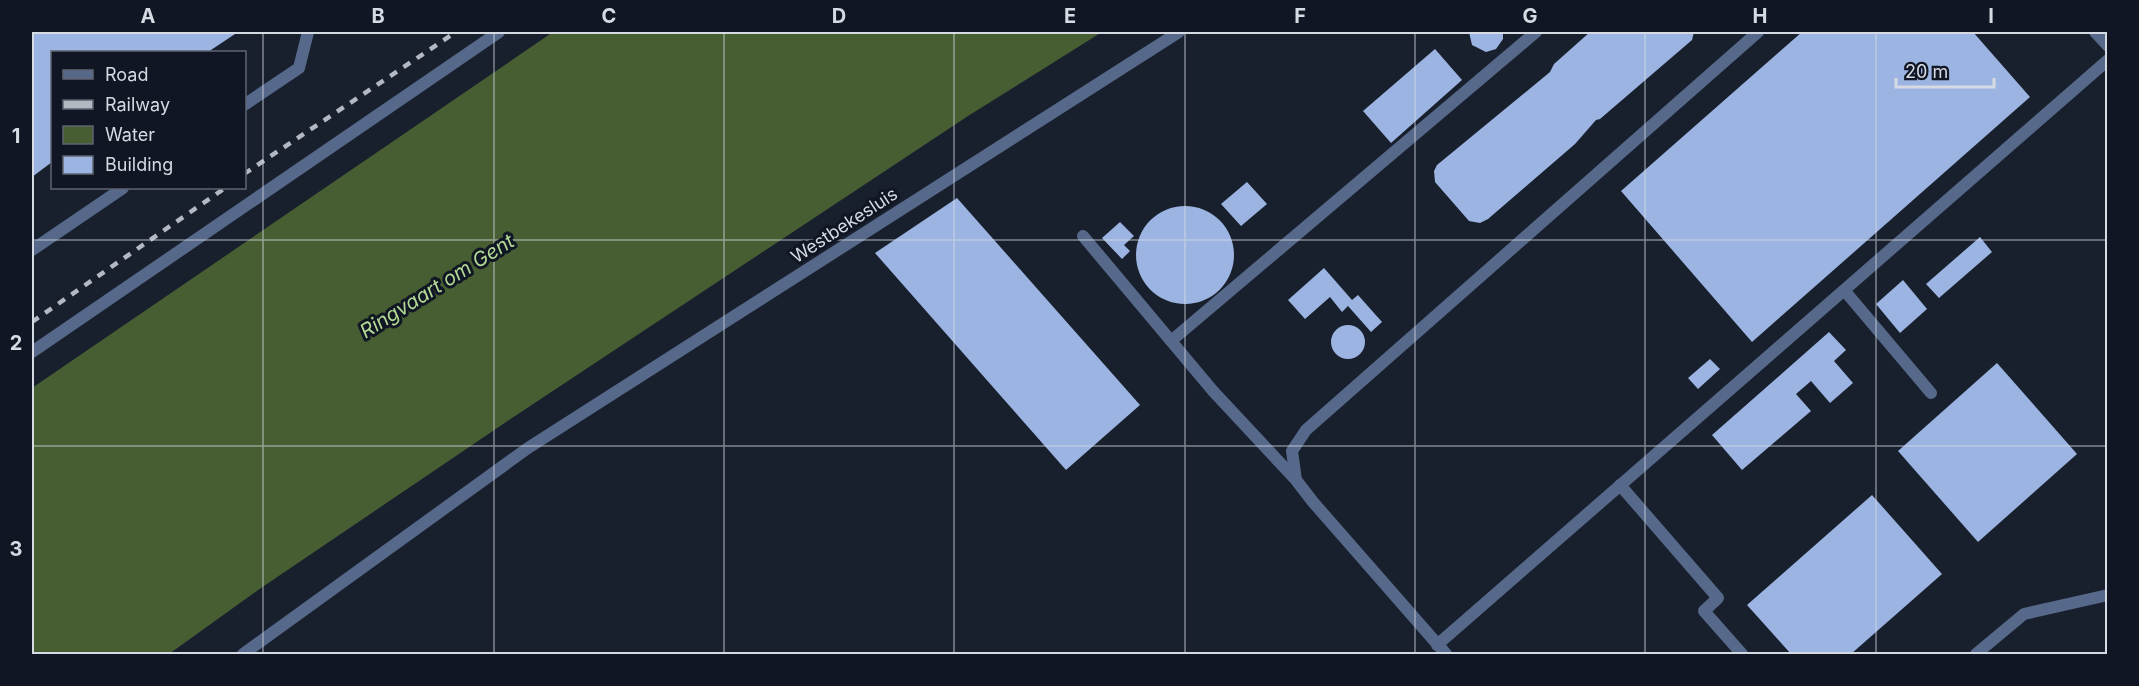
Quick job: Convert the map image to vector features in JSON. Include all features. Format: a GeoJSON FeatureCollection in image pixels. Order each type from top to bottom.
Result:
{"type":"FeatureCollection","features":[{"type":"Feature","properties":{"kind":"street"},"geometry":{"type":"LineString","coordinates":[[246,104],[299,68],[308,32]]}},
{"type":"Feature","properties":{"kind":"street"},"geometry":{"type":"LineString","coordinates":[[32,351],[499,32]]}},
{"type":"Feature","properties":{"kind":"street","name":"Westbekesluis"},"geometry":{"type":"LineString","coordinates":[[243,654],[528,448],[1179,32]]}},
{"type":"Feature","properties":{"kind":"street"},"geometry":{"type":"LineString","coordinates":[[1171,341],[1536,32]]}},
{"type":"Feature","properties":{"kind":"street"},"geometry":{"type":"LineString","coordinates":[[1296,480],[1292,451],[1306,429],[1758,32]]}},
{"type":"Feature","properties":{"kind":"street"},"geometry":{"type":"LineString","coordinates":[[2095,32],[2108,46]]}},
{"type":"Feature","properties":{"kind":"street"},"geometry":{"type":"LineString","coordinates":[[1083,236],[1171,341],[1296,480],[1442,650],[1620,485],[2108,60]]}},
{"type":"Feature","properties":{"kind":"street"},"geometry":{"type":"LineString","coordinates":[[32,250],[122,189]]}},
{"type":"Feature","properties":{"kind":"street"},"geometry":{"type":"LineString","coordinates":[[1844,290],[1931,393]]}},
{"type":"Feature","properties":{"kind":"street"},"geometry":{"type":"LineString","coordinates":[[1620,485],[1718,598],[1704,611],[1742,654]]}},
{"type":"Feature","properties":{"kind":"street"},"geometry":{"type":"LineString","coordinates":[[1976,654],[2024,614],[2108,595]]}},
{"type":"Feature","properties":{"kind":"water","name":"Ringvaart om Gent"},"geometry":{"type":"Polygon","coordinates":[[[553,32],[1102,32],[968,116],[509,420],[261,588],[169,654],[32,654],[32,388],[553,32]]]}},
{"type":"Feature","properties":{"kind":"building"},"geometry":{"type":"Polygon","coordinates":[[[32,32],[238,32],[210,51],[51,51],[51,163],[32,177],[32,32]]]}},
{"type":"Feature","properties":{"kind":"building"},"geometry":{"type":"Polygon","coordinates":[[[1469,32],[1503,32],[1503,39],[1496,49],[1486,52],[1472,45],[1469,32]]]}},
{"type":"Feature","properties":{"kind":"building"},"geometry":{"type":"Polygon","coordinates":[[[1590,32],[1694,32],[1692,40],[1596,120],[1575,144],[1488,219],[1480,223],[1469,221],[1435,182],[1434,171],[1437,165],[1550,72],[1554,64],[1590,32]]]}},
{"type":"Feature","properties":{"kind":"building"},"geometry":{"type":"Polygon","coordinates":[[[1802,32],[1973,32],[2030,97],[1752,342],[1621,191],[1802,32]]]}},
{"type":"Feature","properties":{"kind":"building"},"geometry":{"type":"Polygon","coordinates":[[[1435,49],[1462,80],[1391,143],[1363,111],[1435,49]]]}},
{"type":"Feature","properties":{"kind":"building"},"geometry":{"type":"Polygon","coordinates":[[[1247,182],[1267,204],[1241,226],[1221,204],[1247,182]]]}},
{"type":"Feature","properties":{"kind":"building"},"geometry":{"type":"Polygon","coordinates":[[[957,198],[1140,405],[1066,470],[875,253],[957,198]]]}},
{"type":"Feature","properties":{"kind":"building"},"geometry":{"type":"Polygon","coordinates":[[[1185,206],[1204,210],[1219,221],[1230,236],[1234,255],[1230,274],[1219,289],[1204,300],[1185,304],[1166,300],[1151,289],[1140,274],[1136,255],[1140,236],[1151,221],[1166,210],[1185,206]]]}},
{"type":"Feature","properties":{"kind":"building"},"geometry":{"type":"Polygon","coordinates":[[[1120,222],[1134,236],[1124,245],[1130,251],[1122,259],[1102,238],[1120,222]]]}},
{"type":"Feature","properties":{"kind":"building"},"geometry":{"type":"Polygon","coordinates":[[[1980,237],[1992,252],[1939,298],[1926,284],[1980,237]]]}},
{"type":"Feature","properties":{"kind":"building"},"geometry":{"type":"Polygon","coordinates":[[[1324,268],[1352,300],[1358,295],[1382,322],[1371,332],[1348,306],[1342,312],[1330,297],[1305,319],[1288,300],[1324,268]]]}},
{"type":"Feature","properties":{"kind":"building"},"geometry":{"type":"Polygon","coordinates":[[[1903,280],[1927,309],[1900,333],[1876,304],[1903,280]]]}},
{"type":"Feature","properties":{"kind":"building"},"geometry":{"type":"Polygon","coordinates":[[[1348,325],[1360,330],[1365,342],[1360,354],[1348,359],[1336,354],[1331,342],[1336,330],[1348,325]]]}},
{"type":"Feature","properties":{"kind":"building"},"geometry":{"type":"Polygon","coordinates":[[[1829,332],[1846,350],[1834,361],[1853,383],[1830,403],[1811,381],[1796,394],[1811,411],[1742,470],[1712,435],[1829,332]]]}},
{"type":"Feature","properties":{"kind":"building"},"geometry":{"type":"Polygon","coordinates":[[[1710,359],[1720,369],[1698,389],[1688,378],[1710,359]]]}},
{"type":"Feature","properties":{"kind":"building"},"geometry":{"type":"Polygon","coordinates":[[[1997,363],[2077,454],[1978,542],[1898,451],[1997,363]]]}},
{"type":"Feature","properties":{"kind":"building"},"geometry":{"type":"Polygon","coordinates":[[[1872,495],[1942,574],[1851,654],[1791,654],[1747,605],[1872,495]]]}},
{"type":"Feature","properties":{"kind":"railway"},"geometry":{"type":"LineString","coordinates":[[246,173],[456,32]]}},
{"type":"Feature","properties":{"kind":"railway"},"geometry":{"type":"LineString","coordinates":[[32,322],[224,189]]}}]}
